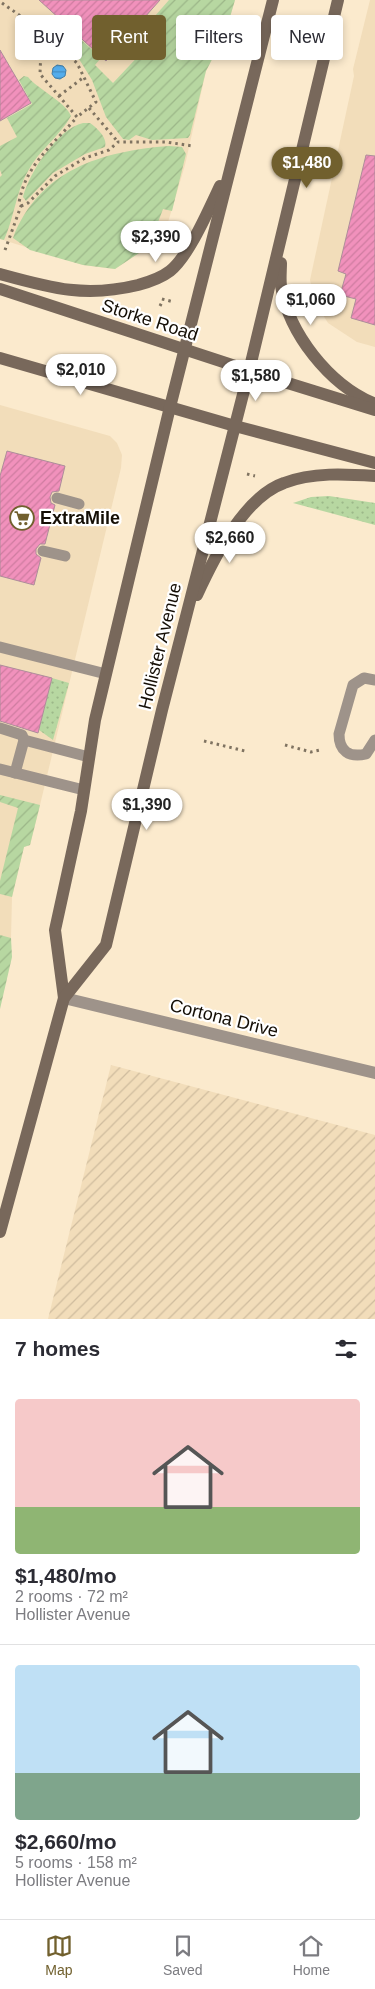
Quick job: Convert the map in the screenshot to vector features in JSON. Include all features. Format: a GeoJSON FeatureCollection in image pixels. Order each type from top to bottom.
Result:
{"type":"FeatureCollection","features":[{"type":"Feature","properties":{"kind":"main road","name":"Hollister Avenue"},"geometry":{"type":"LineString","coordinates":[[0,1232],[64,998],[55,930],[106,674],[170,407],[273,0]]}},
{"type":"Feature","properties":{"kind":"main road","name":"Hollister Avenue"},"geometry":{"type":"LineString","coordinates":[[64,998],[106,945],[182,630],[249,371],[338,0]]}},
{"type":"Feature","properties":{"kind":"main road"},"geometry":{"type":"LineString","coordinates":[[0,274],[51,288],[100,292],[152,281],[171,271],[201,227],[221,185],[240,130]]}},
{"type":"Feature","properties":{"kind":"main road"},"geometry":{"type":"LineString","coordinates":[[283,231],[281,285],[288,312],[296,328],[320,363],[342,384],[375,404]]}},
{"type":"Feature","properties":{"kind":"main road","name":"Storke Road"},"geometry":{"type":"LineString","coordinates":[[0,290],[375,410]]}},
{"type":"Feature","properties":{"kind":"main road"},"geometry":{"type":"LineString","coordinates":[[0,358],[235,426],[375,463]]}},
{"type":"Feature","properties":{"kind":"main road"},"geometry":{"type":"LineString","coordinates":[[182,630],[201,586],[232,531],[245,511],[268,491],[284,483],[312,477],[339,474],[375,476]]}},
{"type":"Feature","properties":{"kind":"street","name":"Cortona Drive"},"geometry":{"type":"LineString","coordinates":[[64,998],[375,1073]]}},
{"type":"Feature","properties":{"kind":"lane"},"geometry":{"type":"LineString","coordinates":[[57,498],[79,504]]}},
{"type":"Feature","properties":{"kind":"lane"},"geometry":{"type":"LineString","coordinates":[[43,551],[65,556]]}},
{"type":"Feature","properties":{"kind":"lane"},"geometry":{"type":"LineString","coordinates":[[0,647],[106,674]]}},
{"type":"Feature","properties":{"kind":"lane"},"geometry":{"type":"LineString","coordinates":[[375,680],[364,678],[353,685],[341,725],[339,741],[341,748],[346,753],[358,756],[366,754],[375,740]]}},
{"type":"Feature","properties":{"kind":"lane"},"geometry":{"type":"LineString","coordinates":[[0,728],[18,732],[24,740],[89,757]]}},
{"type":"Feature","properties":{"kind":"lane"},"geometry":{"type":"LineString","coordinates":[[15,773],[24,740]]}},
{"type":"Feature","properties":{"kind":"lane"},"geometry":{"type":"LineString","coordinates":[[0,769],[84,790]]}},
{"type":"Feature","properties":{"kind":"path"},"geometry":{"type":"LineString","coordinates":[[2,3],[19,15]]}},
{"type":"Feature","properties":{"kind":"path"},"geometry":{"type":"LineString","coordinates":[[41,60],[40,74],[77,117]]}},
{"type":"Feature","properties":{"kind":"path"},"geometry":{"type":"LineString","coordinates":[[5,250],[21,206],[19,203],[20,194],[36,161],[77,117],[96,102],[84,77],[73,60]]}},
{"type":"Feature","properties":{"kind":"path"},"geometry":{"type":"LineString","coordinates":[[59,96],[84,77]]}},
{"type":"Feature","properties":{"kind":"path"},"geometry":{"type":"LineString","coordinates":[[89,108],[118,142]]}},
{"type":"Feature","properties":{"kind":"path"},"geometry":{"type":"LineString","coordinates":[[21,206],[28,203],[55,176],[85,158],[109,150],[118,142],[166,142],[193,146]]}},
{"type":"Feature","properties":{"kind":"path"},"geometry":{"type":"LineString","coordinates":[[160,306],[163,300]]}},
{"type":"Feature","properties":{"kind":"path"},"geometry":{"type":"LineString","coordinates":[[204,741],[245,751]]}},
{"type":"Feature","properties":{"kind":"path"},"geometry":{"type":"LineString","coordinates":[[285,745],[310,752],[320,750]]}},
{"type":"Feature","properties":{"kind":"shaded area"},"geometry":{"type":"Polygon","coordinates":[[[0,0],[235,0],[231,15],[176,15],[176,60],[212,60],[206,71],[185,165],[166,229],[160,239],[115,269],[83,265],[0,239],[0,0]]]}},
{"type":"Feature","properties":{"kind":"shaded area"},"geometry":{"type":"Polygon","coordinates":[[[370,0],[375,0],[375,347],[357,342],[328,323],[315,302],[310,280],[354,76],[353,69],[370,0]]]}},
{"type":"Feature","properties":{"kind":"shaded area"},"geometry":{"type":"Polygon","coordinates":[[[0,405],[110,436],[117,443],[122,455],[121,468],[40,805],[30,845],[24,847],[12,897],[11,938],[0,990],[0,405]]]}},
{"type":"Feature","properties":{"kind":"shaded area"},"geometry":{"type":"Polygon","coordinates":[[[111,1065],[375,1135],[375,1319],[48,1319],[111,1065]]]}},
{"type":"Feature","properties":{"kind":"green space"},"geometry":{"type":"Polygon","coordinates":[[[169,0],[235,0],[231,15],[176,15],[176,60],[212,60],[206,71],[188,138],[152,140],[136,135],[129,140],[123,139],[106,117],[92,80],[80,60],[82,60],[82,41],[92,50],[92,60],[99,60],[95,65],[113,83],[135,60],[166,60],[166,15],[156,15],[169,0]]]}},
{"type":"Feature","properties":{"kind":"green space"},"geometry":{"type":"Polygon","coordinates":[[[24,76],[28,77],[57,100],[71,116],[28,171],[4,240],[0,239],[0,177],[2,175],[0,170],[0,146],[17,137],[7,118],[32,104],[19,80],[24,76]]]}},
{"type":"Feature","properties":{"kind":"green space"},"geometry":{"type":"Polygon","coordinates":[[[83,123],[90,123],[99,130],[105,140],[105,147],[85,154],[53,173],[26,201],[23,197],[26,187],[46,153],[64,133],[83,123]]]}},
{"type":"Feature","properties":{"kind":"green space"},"geometry":{"type":"Polygon","coordinates":[[[169,146],[182,147],[186,154],[172,211],[163,209],[157,225],[166,229],[160,239],[115,269],[83,265],[30,250],[13,238],[24,215],[39,196],[56,180],[76,168],[97,159],[120,153],[169,146]]]}},
{"type":"Feature","properties":{"kind":"green space"},"geometry":{"type":"Polygon","coordinates":[[[329,496],[375,503],[375,525],[293,503],[311,497],[329,496]]]}},
{"type":"Feature","properties":{"kind":"green space"},"geometry":{"type":"Polygon","coordinates":[[[52,678],[69,683],[53,740],[39,730],[52,678]]]}},
{"type":"Feature","properties":{"kind":"green space"},"geometry":{"type":"Polygon","coordinates":[[[0,795],[40,805],[30,845],[24,847],[12,897],[0,894],[0,881],[18,808],[0,802],[0,795]]]}},
{"type":"Feature","properties":{"kind":"green space"},"geometry":{"type":"Polygon","coordinates":[[[0,935],[11,938],[12,957],[0,1009],[0,935]]]}},
{"type":"Feature","properties":{"kind":"water"},"geometry":{"type":"Polygon","coordinates":[[[57,65],[63,66],[66,70],[65,76],[60,79],[55,78],[52,74],[53,68],[57,65]]]}},
{"type":"Feature","properties":{"kind":"building"},"geometry":{"type":"Polygon","coordinates":[[[39,0],[160,0],[147,15],[92,15],[92,48],[82,39],[82,15],[55,15],[39,0]]]}},
{"type":"Feature","properties":{"kind":"building"},"geometry":{"type":"Polygon","coordinates":[[[0,50],[31,103],[0,121],[0,50]]]}},
{"type":"Feature","properties":{"kind":"building"},"geometry":{"type":"Polygon","coordinates":[[[366,155],[375,156],[375,325],[351,318],[356,299],[340,295],[346,274],[338,271],[366,155]]]}},
{"type":"Feature","properties":{"kind":"building"},"geometry":{"type":"Polygon","coordinates":[[[7,451],[65,466],[59,491],[52,492],[50,497],[51,503],[55,505],[45,544],[40,544],[36,549],[36,554],[41,558],[34,585],[0,576],[0,476],[7,451]]]}},
{"type":"Feature","properties":{"kind":"building"},"geometry":{"type":"Polygon","coordinates":[[[0,665],[52,678],[38,733],[0,721],[0,665]]]}},
{"type":"Feature","properties":{"kind":"place","name":"ExtraMile"},"geometry":{"type":"Point","coordinates":[22,518]}}]}
